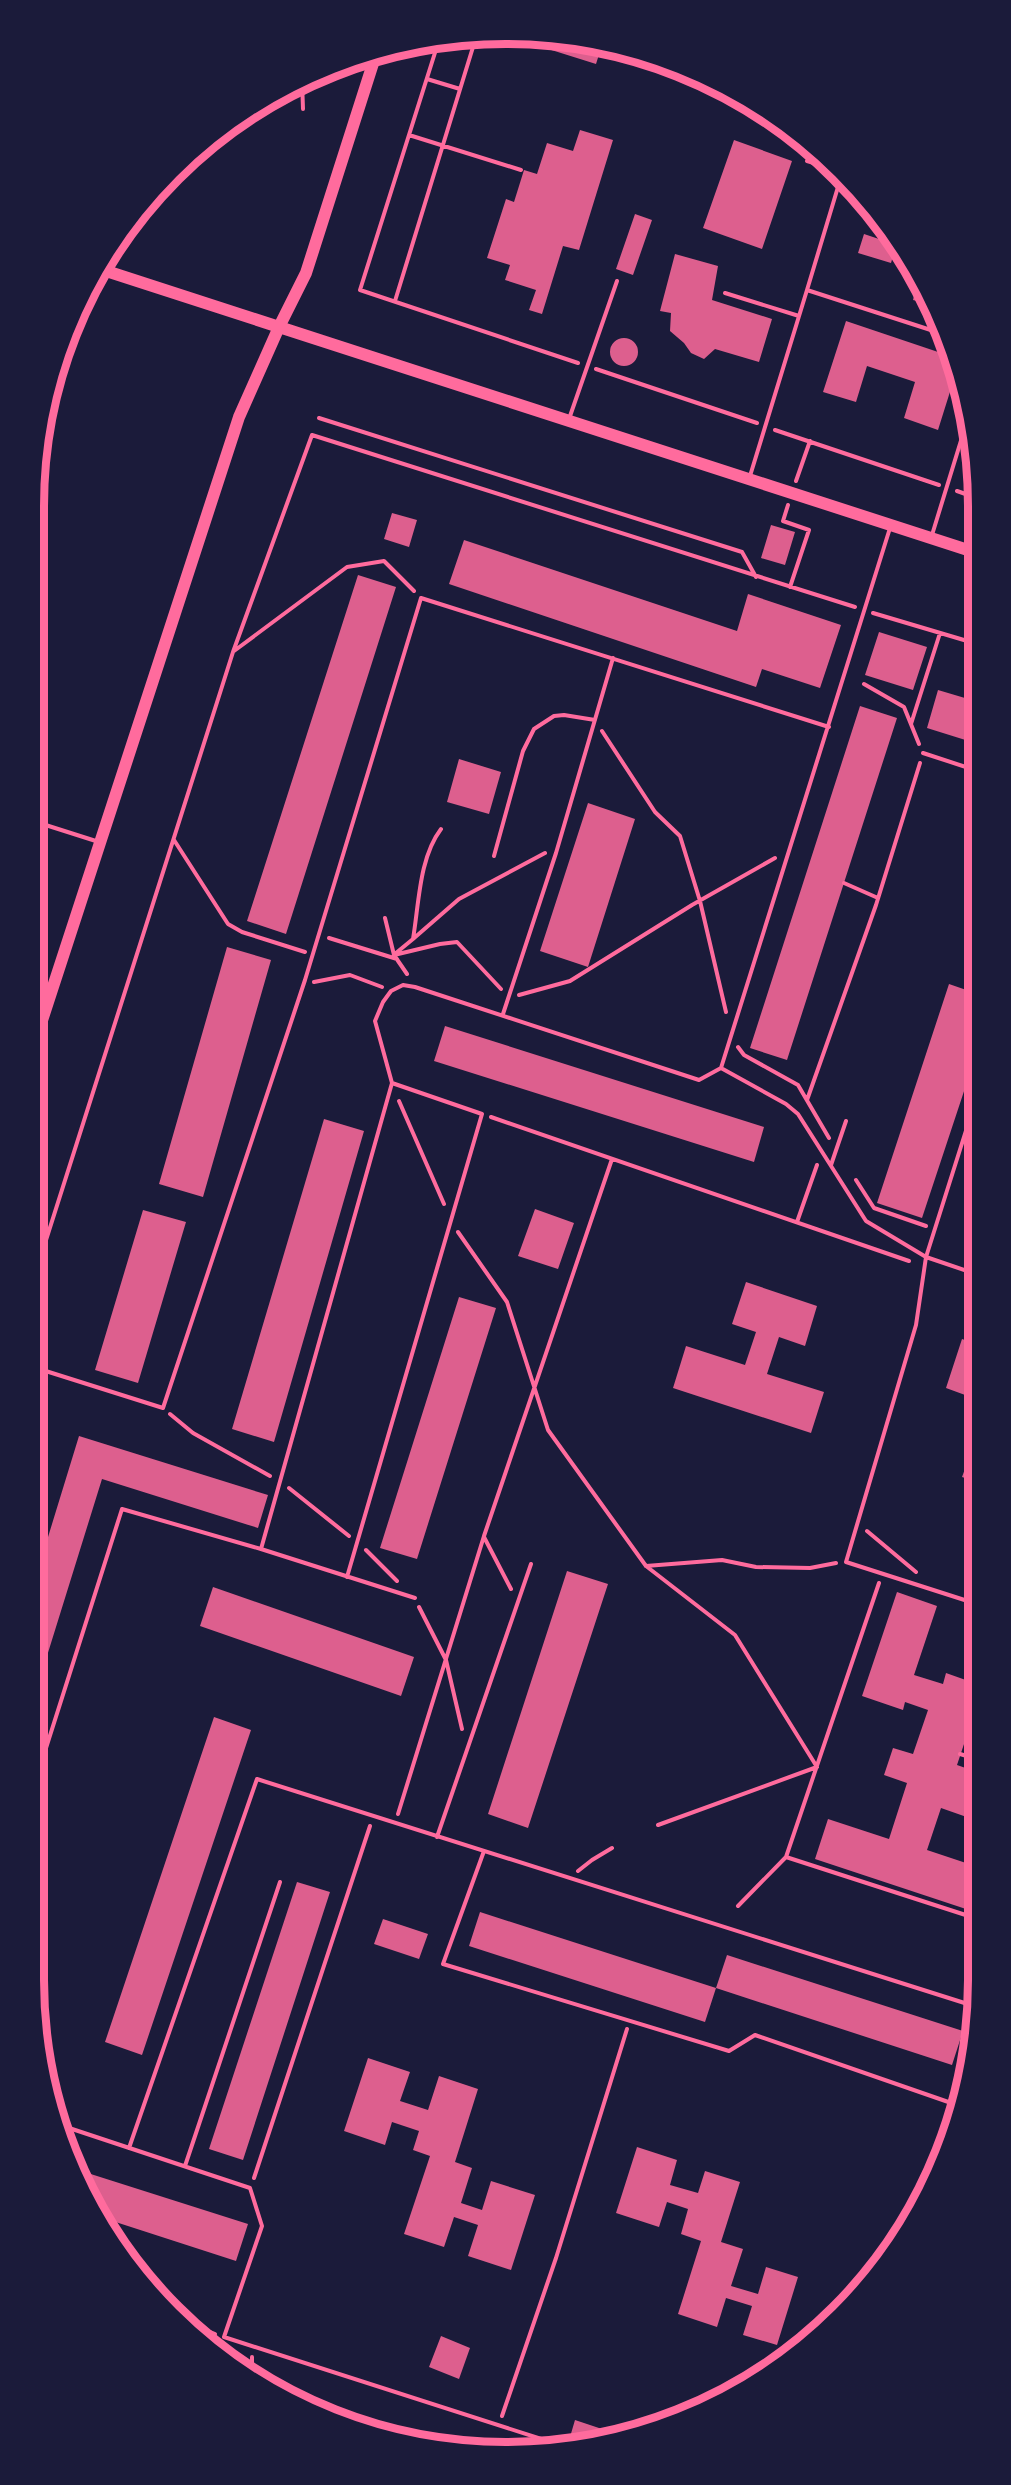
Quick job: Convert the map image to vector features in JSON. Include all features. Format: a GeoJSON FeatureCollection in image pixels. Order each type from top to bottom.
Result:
{"type":"FeatureCollection","features":[{"type":"Feature","properties":{"kind":"main road"},"geometry":{"type":"LineString","coordinates":[[44,1014],[239,417],[306,273],[373,63]]}},
{"type":"Feature","properties":{"kind":"main road"},"geometry":{"type":"LineString","coordinates":[[107,271],[968,550]]}},
{"type":"Feature","properties":{"kind":"lane"},"geometry":{"type":"LineString","coordinates":[[807,161],[816,164]]}},
{"type":"Feature","properties":{"kind":"lane"},"geometry":{"type":"LineString","coordinates":[[749,479],[839,186]]}},
{"type":"Feature","properties":{"kind":"lane"},"geometry":{"type":"LineString","coordinates":[[568,421],[617,281]]}},
{"type":"Feature","properties":{"kind":"lane"},"geometry":{"type":"LineString","coordinates":[[807,290],[933,331]]}},
{"type":"Feature","properties":{"kind":"lane"},"geometry":{"type":"LineString","coordinates":[[725,293],[799,316]]}},
{"type":"Feature","properties":{"kind":"lane"},"geometry":{"type":"LineString","coordinates":[[931,538],[963,436]]}},
{"type":"Feature","properties":{"kind":"lane"},"geometry":{"type":"LineString","coordinates":[[261,1549],[392,1083],[375,1021],[383,1002],[391,991],[403,985],[415,987],[699,1080],[721,1068],[891,525]]}},
{"type":"Feature","properties":{"kind":"lane"},"geometry":{"type":"LineString","coordinates":[[44,1370],[163,1408],[313,954],[421,598],[829,727]]}},
{"type":"Feature","properties":{"kind":"lane"},"geometry":{"type":"LineString","coordinates":[[503,1014],[558,847],[613,658]]}},
{"type":"Feature","properties":{"kind":"lane"},"geometry":{"type":"LineString","coordinates":[[494,856],[523,751],[534,729],[554,716],[564,715],[595,720]]}},
{"type":"Feature","properties":{"kind":"lane"},"geometry":{"type":"LineString","coordinates":[[923,753],[968,768]]}},
{"type":"Feature","properties":{"kind":"lane"},"geometry":{"type":"LineString","coordinates":[[44,824],[100,842]]}},
{"type":"Feature","properties":{"kind":"lane"},"geometry":{"type":"LineString","coordinates":[[721,1068],[786,1104],[798,1114],[867,1221],[926,1257],[968,1271]]}},
{"type":"Feature","properties":{"kind":"lane"},"geometry":{"type":"LineString","coordinates":[[347,1577],[482,1114],[392,1083]]}},
{"type":"Feature","properties":{"kind":"lane"},"geometry":{"type":"LineString","coordinates":[[831,1165],[846,1121]]}},
{"type":"Feature","properties":{"kind":"lane"},"geometry":{"type":"LineString","coordinates":[[968,1124],[926,1257],[916,1324],[846,1562],[968,1601]]}},
{"type":"Feature","properties":{"kind":"lane"},"geometry":{"type":"LineString","coordinates":[[44,1754],[122,1509],[261,1549],[415,1598]]}},
{"type":"Feature","properties":{"kind":"lane"},"geometry":{"type":"LineString","coordinates":[[437,1837],[531,1564]]}},
{"type":"Feature","properties":{"kind":"lane"},"geometry":{"type":"LineString","coordinates":[[960,1754],[968,1756]]}},
{"type":"Feature","properties":{"kind":"lane"},"geometry":{"type":"LineString","coordinates":[[129,2148],[257,1779],[967,2004]]}},
{"type":"Feature","properties":{"kind":"lane"},"geometry":{"type":"LineString","coordinates":[[484,1851],[443,1964],[729,2051],[754,2035],[951,2103]]}},
{"type":"Feature","properties":{"kind":"lane"},"geometry":{"type":"LineString","coordinates":[[185,2166],[280,1882]]}},
{"type":"Feature","properties":{"kind":"lane"},"geometry":{"type":"LineString","coordinates":[[68,2128],[250,2188],[262,2226],[224,2337],[545,2440]]}},
{"type":"Feature","properties":{"kind":"path"},"geometry":{"type":"LineString","coordinates":[[395,301],[474,44]]}},
{"type":"Feature","properties":{"kind":"path"},"geometry":{"type":"LineString","coordinates":[[436,49],[360,290],[968,495]]}},
{"type":"Feature","properties":{"kind":"path"},"geometry":{"type":"LineString","coordinates":[[427,79],[460,89]]}},
{"type":"Feature","properties":{"kind":"path"},"geometry":{"type":"LineString","coordinates":[[302,90],[303,109]]}},
{"type":"Feature","properties":{"kind":"path"},"geometry":{"type":"LineString","coordinates":[[409,135],[521,170]]}},
{"type":"Feature","properties":{"kind":"path"},"geometry":{"type":"LineString","coordinates":[[319,418],[742,552],[756,577]]}},
{"type":"Feature","properties":{"kind":"path"},"geometry":{"type":"LineString","coordinates":[[44,1247],[233,652],[312,435],[756,577],[968,641]]}},
{"type":"Feature","properties":{"kind":"path"},"geometry":{"type":"LineString","coordinates":[[790,587],[809,530],[783,521],[810,441]]}},
{"type":"Feature","properties":{"kind":"path"},"geometry":{"type":"LineString","coordinates":[[233,652],[347,567],[384,561],[421,598]]}},
{"type":"Feature","properties":{"kind":"path"},"geometry":{"type":"LineString","coordinates":[[911,725],[940,633]]}},
{"type":"Feature","properties":{"kind":"path"},"geometry":{"type":"LineString","coordinates":[[807,1100],[878,898],[923,753],[904,707],[864,684]]}},
{"type":"Feature","properties":{"kind":"path"},"geometry":{"type":"LineString","coordinates":[[595,720],[655,812],[680,836],[700,901],[731,1036]]}},
{"type":"Feature","properties":{"kind":"path"},"geometry":{"type":"LineString","coordinates":[[413,939],[423,878],[432,842],[441,829]]}},
{"type":"Feature","properties":{"kind":"path"},"geometry":{"type":"LineString","coordinates":[[174,840],[228,924],[242,932],[313,954]]}},
{"type":"Feature","properties":{"kind":"path"},"geometry":{"type":"LineString","coordinates":[[396,957],[459,899],[558,847]]}},
{"type":"Feature","properties":{"kind":"path"},"geometry":{"type":"LineString","coordinates":[[318,934],[396,957],[440,944],[457,942],[508,998],[570,981],[790,849]]}},
{"type":"Feature","properties":{"kind":"path"},"geometry":{"type":"LineString","coordinates":[[843,883],[878,898]]}},
{"type":"Feature","properties":{"kind":"path"},"geometry":{"type":"LineString","coordinates":[[385,918],[396,957],[415,987]]}},
{"type":"Feature","properties":{"kind":"path"},"geometry":{"type":"LineString","coordinates":[[303,985],[350,975],[391,991]]}},
{"type":"Feature","properties":{"kind":"path"},"geometry":{"type":"LineString","coordinates":[[392,1083],[451,1221],[507,1302],[548,1430],[646,1566],[735,1635],[817,1767]]}},
{"type":"Feature","properties":{"kind":"path"},"geometry":{"type":"LineString","coordinates":[[482,1114],[925,1267]]}},
{"type":"Feature","properties":{"kind":"path"},"geometry":{"type":"LineString","coordinates":[[824,1146],[828,1136]]}},
{"type":"Feature","properties":{"kind":"path"},"geometry":{"type":"LineString","coordinates":[[796,1223],[820,1157]]}},
{"type":"Feature","properties":{"kind":"path"},"geometry":{"type":"LineString","coordinates":[[396,1824],[484,1536],[612,1159]]}},
{"type":"Feature","properties":{"kind":"path"},"geometry":{"type":"LineString","coordinates":[[858,1525],[917,1573]]}},
{"type":"Feature","properties":{"kind":"path"},"geometry":{"type":"LineString","coordinates":[[484,1536],[518,1603]]}},
{"type":"Feature","properties":{"kind":"path"},"geometry":{"type":"LineString","coordinates":[[646,1566],[722,1560],[756,1567],[810,1568],[846,1562]]}},
{"type":"Feature","properties":{"kind":"path"},"geometry":{"type":"LineString","coordinates":[[738,1906],[786,1857],[882,1574]]}},
{"type":"Feature","properties":{"kind":"path"},"geometry":{"type":"LineString","coordinates":[[658,1824],[817,1767]]}},
{"type":"Feature","properties":{"kind":"path"},"geometry":{"type":"LineString","coordinates":[[250,2188],[373,1817]]}},
{"type":"Feature","properties":{"kind":"path"},"geometry":{"type":"LineString","coordinates":[[592,1860],[612,1848]]}},
{"type":"Feature","properties":{"kind":"path"},"geometry":{"type":"LineString","coordinates":[[786,1857],[968,1916]]}},
{"type":"Feature","properties":{"kind":"path"},"geometry":{"type":"LineString","coordinates":[[499,2425],[556,2258],[630,2021]]}},
{"type":"Feature","properties":{"kind":"path"},"geometry":{"type":"LineString","coordinates":[[202,2328],[224,2337]]}},
{"type":"Feature","properties":{"kind":"path"},"geometry":{"type":"LineString","coordinates":[[251,2346],[252,2366]]}},
{"type":"Feature","properties":{"kind":"building"},"geometry":{"type":"Polygon","coordinates":[[[532,44],[600,53],[596,64],[532,44]]]}},
{"type":"Feature","properties":{"kind":"building"},"geometry":{"type":"Polygon","coordinates":[[[580,130],[613,140],[579,250],[563,246],[542,314],[529,310],[536,290],[505,280],[510,265],[487,258],[506,199],[514,202],[524,170],[537,174],[547,143],[573,151],[580,130]]]}},
{"type":"Feature","properties":{"kind":"building"},"geometry":{"type":"Polygon","coordinates":[[[734,140],[792,161],[762,249],[703,228],[734,140]]]}},
{"type":"Feature","properties":{"kind":"building"},"geometry":{"type":"Polygon","coordinates":[[[635,214],[652,220],[633,275],[616,269],[635,214]]]}},
{"type":"Feature","properties":{"kind":"building"},"geometry":{"type":"Polygon","coordinates":[[[864,234],[884,241],[893,255],[891,263],[858,253],[864,234]]]}},
{"type":"Feature","properties":{"kind":"building"},"geometry":{"type":"Polygon","coordinates":[[[675,254],[718,266],[712,300],[772,319],[759,362],[715,349],[704,359],[691,353],[684,343],[670,331],[671,313],[660,311],[675,254]]]}},
{"type":"Feature","properties":{"kind":"building"},"geometry":{"type":"Polygon","coordinates":[[[915,292],[920,302],[913,300],[915,292]]]}},
{"type":"Feature","properties":{"kind":"building"},"geometry":{"type":"Polygon","coordinates":[[[846,321],[941,353],[952,386],[938,430],[904,418],[915,382],[867,366],[856,402],[823,392],[846,321]]]}},
{"type":"Feature","properties":{"kind":"building"},"geometry":{"type":"Polygon","coordinates":[[[624,338],[634,342],[638,352],[634,362],[624,366],[614,362],[610,352],[614,342],[624,338]]]}},
{"type":"Feature","properties":{"kind":"building"},"geometry":{"type":"Polygon","coordinates":[[[392,513],[417,520],[409,547],[384,539],[392,513]]]}},
{"type":"Feature","properties":{"kind":"building"},"geometry":{"type":"Polygon","coordinates":[[[771,525],[795,532],[785,565],[761,558],[771,525]]]}},
{"type":"Feature","properties":{"kind":"building"},"geometry":{"type":"Polygon","coordinates":[[[464,540],[737,631],[748,594],[841,625],[820,688],[762,669],[756,687],[449,584],[464,540]]]}},
{"type":"Feature","properties":{"kind":"building"},"geometry":{"type":"Polygon","coordinates":[[[358,575],[396,587],[286,934],[247,921],[358,575]]]}},
{"type":"Feature","properties":{"kind":"building"},"geometry":{"type":"Polygon","coordinates":[[[879,632],[927,647],[913,690],[865,675],[879,632]]]}},
{"type":"Feature","properties":{"kind":"building"},"geometry":{"type":"Polygon","coordinates":[[[938,690],[968,699],[968,741],[927,728],[938,690]]]}},
{"type":"Feature","properties":{"kind":"building"},"geometry":{"type":"Polygon","coordinates":[[[860,706],[897,718],[787,1060],[750,1048],[860,706]]]}},
{"type":"Feature","properties":{"kind":"building"},"geometry":{"type":"Polygon","coordinates":[[[459,759],[501,772],[489,814],[447,802],[459,759]]]}},
{"type":"Feature","properties":{"kind":"building"},"geometry":{"type":"Polygon","coordinates":[[[588,803],[635,819],[588,967],[540,951],[588,803]]]}},
{"type":"Feature","properties":{"kind":"building"},"geometry":{"type":"Polygon","coordinates":[[[227,947],[271,960],[203,1197],[159,1184],[227,947]]]}},
{"type":"Feature","properties":{"kind":"building"},"geometry":{"type":"Polygon","coordinates":[[[949,984],[968,991],[968,1079],[922,1218],[877,1203],[949,984]]]}},
{"type":"Feature","properties":{"kind":"building"},"geometry":{"type":"Polygon","coordinates":[[[445,1026],[764,1127],[754,1162],[434,1061],[445,1026]]]}},
{"type":"Feature","properties":{"kind":"building"},"geometry":{"type":"Polygon","coordinates":[[[324,1119],[364,1131],[274,1442],[232,1429],[324,1119]]]}},
{"type":"Feature","properties":{"kind":"building"},"geometry":{"type":"Polygon","coordinates":[[[535,1209],[574,1223],[558,1269],[518,1256],[535,1209]]]}},
{"type":"Feature","properties":{"kind":"building"},"geometry":{"type":"Polygon","coordinates":[[[143,1210],[186,1222],[138,1383],[95,1370],[143,1210]]]}},
{"type":"Feature","properties":{"kind":"building"},"geometry":{"type":"Polygon","coordinates":[[[746,1282],[817,1306],[805,1346],[779,1337],[767,1374],[824,1392],[811,1433],[673,1388],[686,1346],[745,1365],[756,1332],[732,1324],[746,1282]]]}},
{"type":"Feature","properties":{"kind":"building"},"geometry":{"type":"Polygon","coordinates":[[[459,1297],[496,1308],[417,1559],[380,1548],[459,1297]]]}},
{"type":"Feature","properties":{"kind":"building"},"geometry":{"type":"Polygon","coordinates":[[[962,1339],[968,1341],[968,1396],[946,1388],[962,1339]]]}},
{"type":"Feature","properties":{"kind":"building"},"geometry":{"type":"Polygon","coordinates":[[[79,1436],[268,1495],[258,1528],[102,1479],[44,1666],[44,1550],[79,1436]]]}},
{"type":"Feature","properties":{"kind":"building"},"geometry":{"type":"Polygon","coordinates":[[[968,1461],[968,1479],[962,1477],[968,1461]]]}},
{"type":"Feature","properties":{"kind":"building"},"geometry":{"type":"Polygon","coordinates":[[[567,1571],[608,1584],[528,1828],[488,1814],[567,1571]]]}},
{"type":"Feature","properties":{"kind":"building"},"geometry":{"type":"Polygon","coordinates":[[[213,1587],[414,1657],[401,1696],[200,1626],[213,1587]]]}},
{"type":"Feature","properties":{"kind":"building"},"geometry":{"type":"Polygon","coordinates":[[[897,1592],[937,1606],[914,1675],[943,1684],[946,1673],[968,1681],[968,1732],[957,1765],[968,1769],[968,1817],[941,1808],[927,1850],[968,1864],[968,1910],[815,1859],[828,1819],[889,1839],[907,1783],[884,1775],[893,1748],[913,1754],[928,1710],[905,1702],[903,1710],[862,1696],[897,1592]]]}},
{"type":"Feature","properties":{"kind":"building"},"geometry":{"type":"Polygon","coordinates":[[[214,1717],[251,1730],[142,2055],[105,2042],[214,1717]]]}},
{"type":"Feature","properties":{"kind":"building"},"geometry":{"type":"Polygon","coordinates":[[[297,1882],[330,1892],[243,2160],[209,2149],[297,1882]]]}},
{"type":"Feature","properties":{"kind":"building"},"geometry":{"type":"Polygon","coordinates":[[[480,1912],[716,1988],[705,2022],[469,1946],[480,1912]]]}},
{"type":"Feature","properties":{"kind":"building"},"geometry":{"type":"Polygon","coordinates":[[[383,1919],[428,1934],[419,1959],[374,1944],[383,1919]]]}},
{"type":"Feature","properties":{"kind":"building"},"geometry":{"type":"Polygon","coordinates":[[[727,1955],[963,2031],[952,2065],[716,1988],[727,1955]]]}},
{"type":"Feature","properties":{"kind":"building"},"geometry":{"type":"Polygon","coordinates":[[[368,2058],[410,2072],[400,2101],[428,2110],[439,2076],[478,2089],[455,2162],[472,2168],[461,2203],[482,2210],[491,2181],[535,2195],[511,2270],[468,2256],[478,2225],[454,2217],[444,2247],[404,2234],[430,2156],[413,2150],[419,2131],[392,2122],[385,2145],[344,2131],[368,2058]]]}},
{"type":"Feature","properties":{"kind":"building"},"geometry":{"type":"Polygon","coordinates":[[[637,2147],[677,2160],[670,2185],[698,2193],[705,2171],[740,2182],[721,2242],[743,2249],[731,2286],[758,2294],[766,2267],[798,2277],[777,2345],[743,2335],[752,2306],[726,2298],[717,2327],[678,2314],[701,2241],[681,2234],[688,2209],[667,2202],[659,2227],[616,2213],[637,2147]]]}},
{"type":"Feature","properties":{"kind":"building"},"geometry":{"type":"Polygon","coordinates":[[[86,2173],[248,2224],[236,2261],[112,2221],[86,2173]]]}},
{"type":"Feature","properties":{"kind":"building"},"geometry":{"type":"Polygon","coordinates":[[[441,2336],[470,2348],[459,2379],[429,2367],[441,2336]]]}},
{"type":"Feature","properties":{"kind":"building"},"geometry":{"type":"Polygon","coordinates":[[[575,2420],[605,2430],[596,2433],[570,2437],[575,2420]]]}}]}
